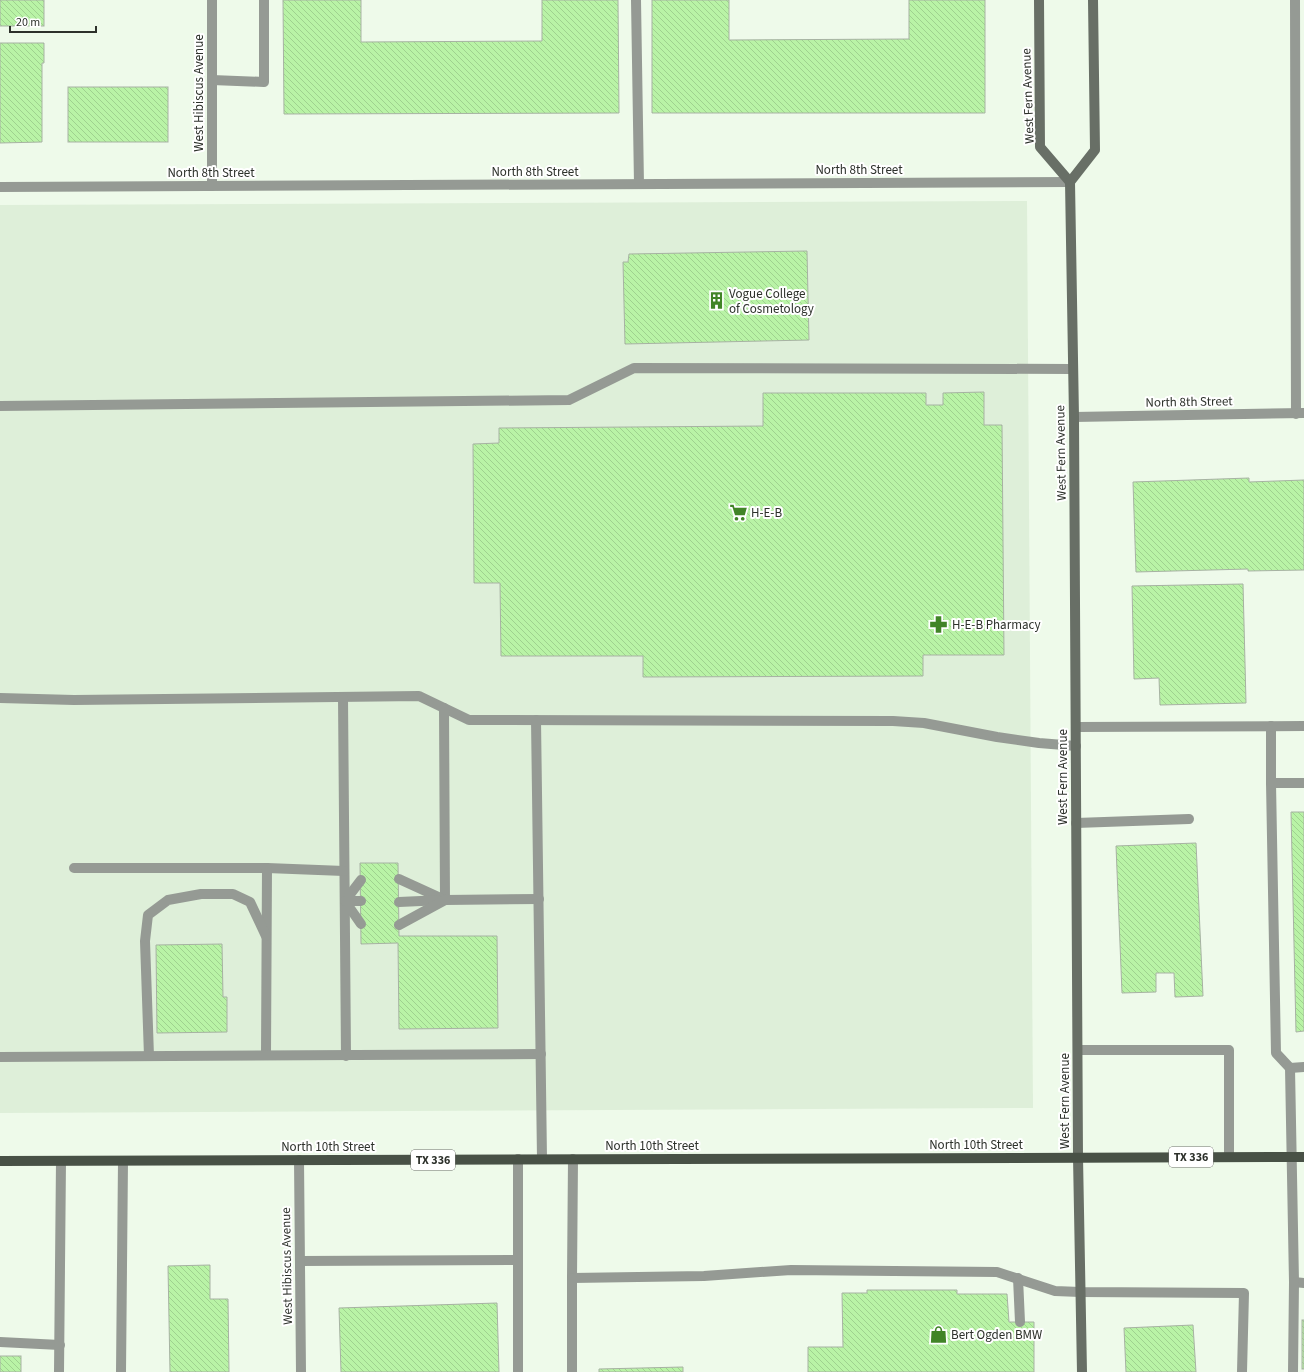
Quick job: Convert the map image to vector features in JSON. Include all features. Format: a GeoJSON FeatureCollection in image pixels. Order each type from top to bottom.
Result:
{"type":"FeatureCollection","features":[{"type":"Feature","properties":{"kind":"main road","name":"North 10th Street"},"geometry":{"type":"LineString","coordinates":[[0,1161],[1304,1156]]}},
{"type":"Feature","properties":{"kind":"street","name":"West Hibiscus Avenue"},"geometry":{"type":"LineString","coordinates":[[212,0],[212,186]]}},
{"type":"Feature","properties":{"kind":"street"},"geometry":{"type":"LineString","coordinates":[[212,80],[264,82],[264,0]]}},
{"type":"Feature","properties":{"kind":"street"},"geometry":{"type":"LineString","coordinates":[[636,0],[639,184]]}},
{"type":"Feature","properties":{"kind":"street","name":"West Fern Avenue"},"geometry":{"type":"LineString","coordinates":[[1040,0],[1040,147],[1070,182],[1074,417],[1078,1157],[1082,1372]]}},
{"type":"Feature","properties":{"kind":"street"},"geometry":{"type":"LineString","coordinates":[[1070,182],[1095,150],[1093,0]]}},
{"type":"Feature","properties":{"kind":"street"},"geometry":{"type":"LineString","coordinates":[[1294,0],[1300,414]]}},
{"type":"Feature","properties":{"kind":"street","name":"North 8th Street"},"geometry":{"type":"LineString","coordinates":[[0,187],[1070,182]]}},
{"type":"Feature","properties":{"kind":"street"},"geometry":{"type":"LineString","coordinates":[[0,406],[569,400],[634,368],[1072,369]]}},
{"type":"Feature","properties":{"kind":"street","name":"North 8th Street"},"geometry":{"type":"LineString","coordinates":[[1074,417],[1300,414]]}},
{"type":"Feature","properties":{"kind":"street"},"geometry":{"type":"LineString","coordinates":[[0,698],[74,700],[419,696],[469,720],[885,721],[924,723],[1004,738],[1076,746]]}},
{"type":"Feature","properties":{"kind":"street"},"geometry":{"type":"LineString","coordinates":[[343,698],[346,1056]]}},
{"type":"Feature","properties":{"kind":"street"},"geometry":{"type":"LineString","coordinates":[[444,708],[445,900]]}},
{"type":"Feature","properties":{"kind":"street"},"geometry":{"type":"LineString","coordinates":[[536,720],[542,1159]]}},
{"type":"Feature","properties":{"kind":"street"},"geometry":{"type":"LineString","coordinates":[[1271,726],[1276,1053],[1290,1068],[1291,1157],[1299,1282],[1293,1372]]}},
{"type":"Feature","properties":{"kind":"street"},"geometry":{"type":"LineString","coordinates":[[1076,728],[1304,726]]}},
{"type":"Feature","properties":{"kind":"street"},"geometry":{"type":"LineString","coordinates":[[1271,783],[1304,783]]}},
{"type":"Feature","properties":{"kind":"street"},"geometry":{"type":"LineString","coordinates":[[1076,823],[1189,818]]}},
{"type":"Feature","properties":{"kind":"street"},"geometry":{"type":"LineString","coordinates":[[74,868],[267,868],[344,871]]}},
{"type":"Feature","properties":{"kind":"street"},"geometry":{"type":"LineString","coordinates":[[266,1055],[267,868]]}},
{"type":"Feature","properties":{"kind":"street"},"geometry":{"type":"LineString","coordinates":[[398,879],[445,900]]}},
{"type":"Feature","properties":{"kind":"street"},"geometry":{"type":"LineString","coordinates":[[345,901],[361,880]]}},
{"type":"Feature","properties":{"kind":"street"},"geometry":{"type":"LineString","coordinates":[[149,1056],[145,941],[148,915],[168,900],[202,894],[233,894],[250,902],[266,936]]}},
{"type":"Feature","properties":{"kind":"street"},"geometry":{"type":"LineString","coordinates":[[399,902],[539,899]]}},
{"type":"Feature","properties":{"kind":"street"},"geometry":{"type":"LineString","coordinates":[[399,925],[445,900]]}},
{"type":"Feature","properties":{"kind":"street"},"geometry":{"type":"LineString","coordinates":[[345,901],[361,901]]}},
{"type":"Feature","properties":{"kind":"street"},"geometry":{"type":"LineString","coordinates":[[345,901],[361,924]]}},
{"type":"Feature","properties":{"kind":"street"},"geometry":{"type":"LineString","coordinates":[[1078,1050],[1229,1050],[1229,1157]]}},
{"type":"Feature","properties":{"kind":"street"},"geometry":{"type":"LineString","coordinates":[[0,1056],[346,1056],[541,1054]]}},
{"type":"Feature","properties":{"kind":"street"},"geometry":{"type":"LineString","coordinates":[[1290,1068],[1304,1068]]}},
{"type":"Feature","properties":{"kind":"street"},"geometry":{"type":"LineString","coordinates":[[572,1372],[573,1159]]}},
{"type":"Feature","properties":{"kind":"street","name":"West Hibiscus Avenue"},"geometry":{"type":"LineString","coordinates":[[299,1160],[301,1372]]}},
{"type":"Feature","properties":{"kind":"street"},"geometry":{"type":"LineString","coordinates":[[518,1160],[518,1372]]}},
{"type":"Feature","properties":{"kind":"street"},"geometry":{"type":"LineString","coordinates":[[60,1372],[61,1161]]}},
{"type":"Feature","properties":{"kind":"street"},"geometry":{"type":"LineString","coordinates":[[121,1372],[123,1161]]}},
{"type":"Feature","properties":{"kind":"street"},"geometry":{"type":"LineString","coordinates":[[300,1261],[518,1260]]}},
{"type":"Feature","properties":{"kind":"street"},"geometry":{"type":"LineString","coordinates":[[572,1278],[704,1276],[799,1270],[997,1272],[1055,1291],[1244,1293],[1242,1372]]}},
{"type":"Feature","properties":{"kind":"street"},"geometry":{"type":"LineString","coordinates":[[1018,1278],[1020,1322]]}},
{"type":"Feature","properties":{"kind":"street"},"geometry":{"type":"LineString","coordinates":[[0,1342],[60,1345]]}},
{"type":"Feature","properties":{"kind":"shaded area"},"geometry":{"type":"Polygon","coordinates":[[[1027,201],[1033,1108],[0,1113],[0,205],[1027,201]]]}},
{"type":"Feature","properties":{"kind":"building"},"geometry":{"type":"Polygon","coordinates":[[[0,0],[44,0],[44,26],[0,26],[0,0]]]}},
{"type":"Feature","properties":{"kind":"building"},"geometry":{"type":"Polygon","coordinates":[[[283,0],[361,0],[361,42],[542,41],[542,0],[618,0],[619,113],[284,114],[283,0]]]}},
{"type":"Feature","properties":{"kind":"building"},"geometry":{"type":"Polygon","coordinates":[[[652,0],[729,0],[729,40],[909,39],[909,0],[985,0],[985,113],[652,113],[652,0]]]}},
{"type":"Feature","properties":{"kind":"building"},"geometry":{"type":"Polygon","coordinates":[[[0,43],[44,43],[44,63],[42,63],[42,142],[0,143],[0,43]]]}},
{"type":"Feature","properties":{"kind":"building"},"geometry":{"type":"Polygon","coordinates":[[[68,87],[168,87],[168,142],[68,142],[68,87]]]}},
{"type":"Feature","properties":{"kind":"building","name":"Vogue College of Cosmetology"},"geometry":{"type":"Polygon","coordinates":[[[807,251],[809,340],[625,344],[623,262],[628,262],[629,254],[807,251]]]}},
{"type":"Feature","properties":{"kind":"building","name":"H-E-B"},"geometry":{"type":"Polygon","coordinates":[[[984,392],[984,425],[1002,425],[1004,655],[923,655],[923,676],[643,677],[643,656],[501,656],[500,583],[474,583],[473,444],[499,443],[499,428],[763,426],[763,393],[926,393],[926,405],[943,405],[943,393],[984,392]]]}},
{"type":"Feature","properties":{"kind":"building"},"geometry":{"type":"Polygon","coordinates":[[[1249,478],[1249,482],[1304,480],[1304,570],[1248,571],[1248,569],[1136,572],[1133,482],[1249,478]]]}},
{"type":"Feature","properties":{"kind":"building"},"geometry":{"type":"Polygon","coordinates":[[[1243,584],[1246,703],[1160,705],[1159,678],[1134,679],[1132,586],[1243,584]]]}},
{"type":"Feature","properties":{"kind":"building"},"geometry":{"type":"Polygon","coordinates":[[[1291,812],[1304,812],[1304,1031],[1296,1032],[1291,812]]]}},
{"type":"Feature","properties":{"kind":"building"},"geometry":{"type":"Polygon","coordinates":[[[1196,843],[1203,996],[1175,997],[1174,973],[1156,973],[1156,992],[1122,993],[1116,846],[1196,843]]]}},
{"type":"Feature","properties":{"kind":"building"},"geometry":{"type":"Polygon","coordinates":[[[360,863],[398,863],[399,936],[497,936],[498,1028],[399,1029],[398,943],[361,944],[360,863]]]}},
{"type":"Feature","properties":{"kind":"building"},"geometry":{"type":"Polygon","coordinates":[[[222,944],[223,997],[227,997],[227,1032],[157,1033],[156,945],[222,944]]]}},
{"type":"Feature","properties":{"kind":"building"},"geometry":{"type":"Polygon","coordinates":[[[210,1265],[210,1299],[228,1299],[229,1372],[170,1372],[168,1266],[210,1265]]]}},
{"type":"Feature","properties":{"kind":"building","name":"Bert Ogden BMW"},"geometry":{"type":"Polygon","coordinates":[[[867,1290],[957,1290],[957,1294],[1007,1294],[1009,1322],[1034,1322],[1034,1372],[808,1372],[808,1347],[843,1347],[842,1293],[867,1293],[867,1290]]]}},
{"type":"Feature","properties":{"kind":"building"},"geometry":{"type":"Polygon","coordinates":[[[497,1303],[499,1372],[341,1372],[339,1308],[497,1303]]]}},
{"type":"Feature","properties":{"kind":"building"},"geometry":{"type":"Polygon","coordinates":[[[1302,1320],[1304,1320],[1304,1369],[1302,1369],[1302,1320]]]}},
{"type":"Feature","properties":{"kind":"building"},"geometry":{"type":"Polygon","coordinates":[[[1193,1325],[1196,1372],[1126,1372],[1124,1328],[1193,1325]]]}},
{"type":"Feature","properties":{"kind":"building"},"geometry":{"type":"Polygon","coordinates":[[[0,1356],[21,1356],[21,1372],[0,1372],[0,1356]]]}},
{"type":"Feature","properties":{"kind":"building"},"geometry":{"type":"Polygon","coordinates":[[[683,1367],[683,1372],[599,1372],[599,1369],[683,1367]]]}},
{"type":"Feature","properties":{"kind":"place","name":"Vogue College of Cosmetology"},"geometry":{"type":"Point","coordinates":[716,301]}},
{"type":"Feature","properties":{"kind":"place","name":"H-E-B"},"geometry":{"type":"Point","coordinates":[738,513]}},
{"type":"Feature","properties":{"kind":"place","name":"H-E-B Pharmacy"},"geometry":{"type":"Point","coordinates":[939,625]}},
{"type":"Feature","properties":{"kind":"place","name":"Bert Ogden BMW"},"geometry":{"type":"Point","coordinates":[938,1335]}}]}
